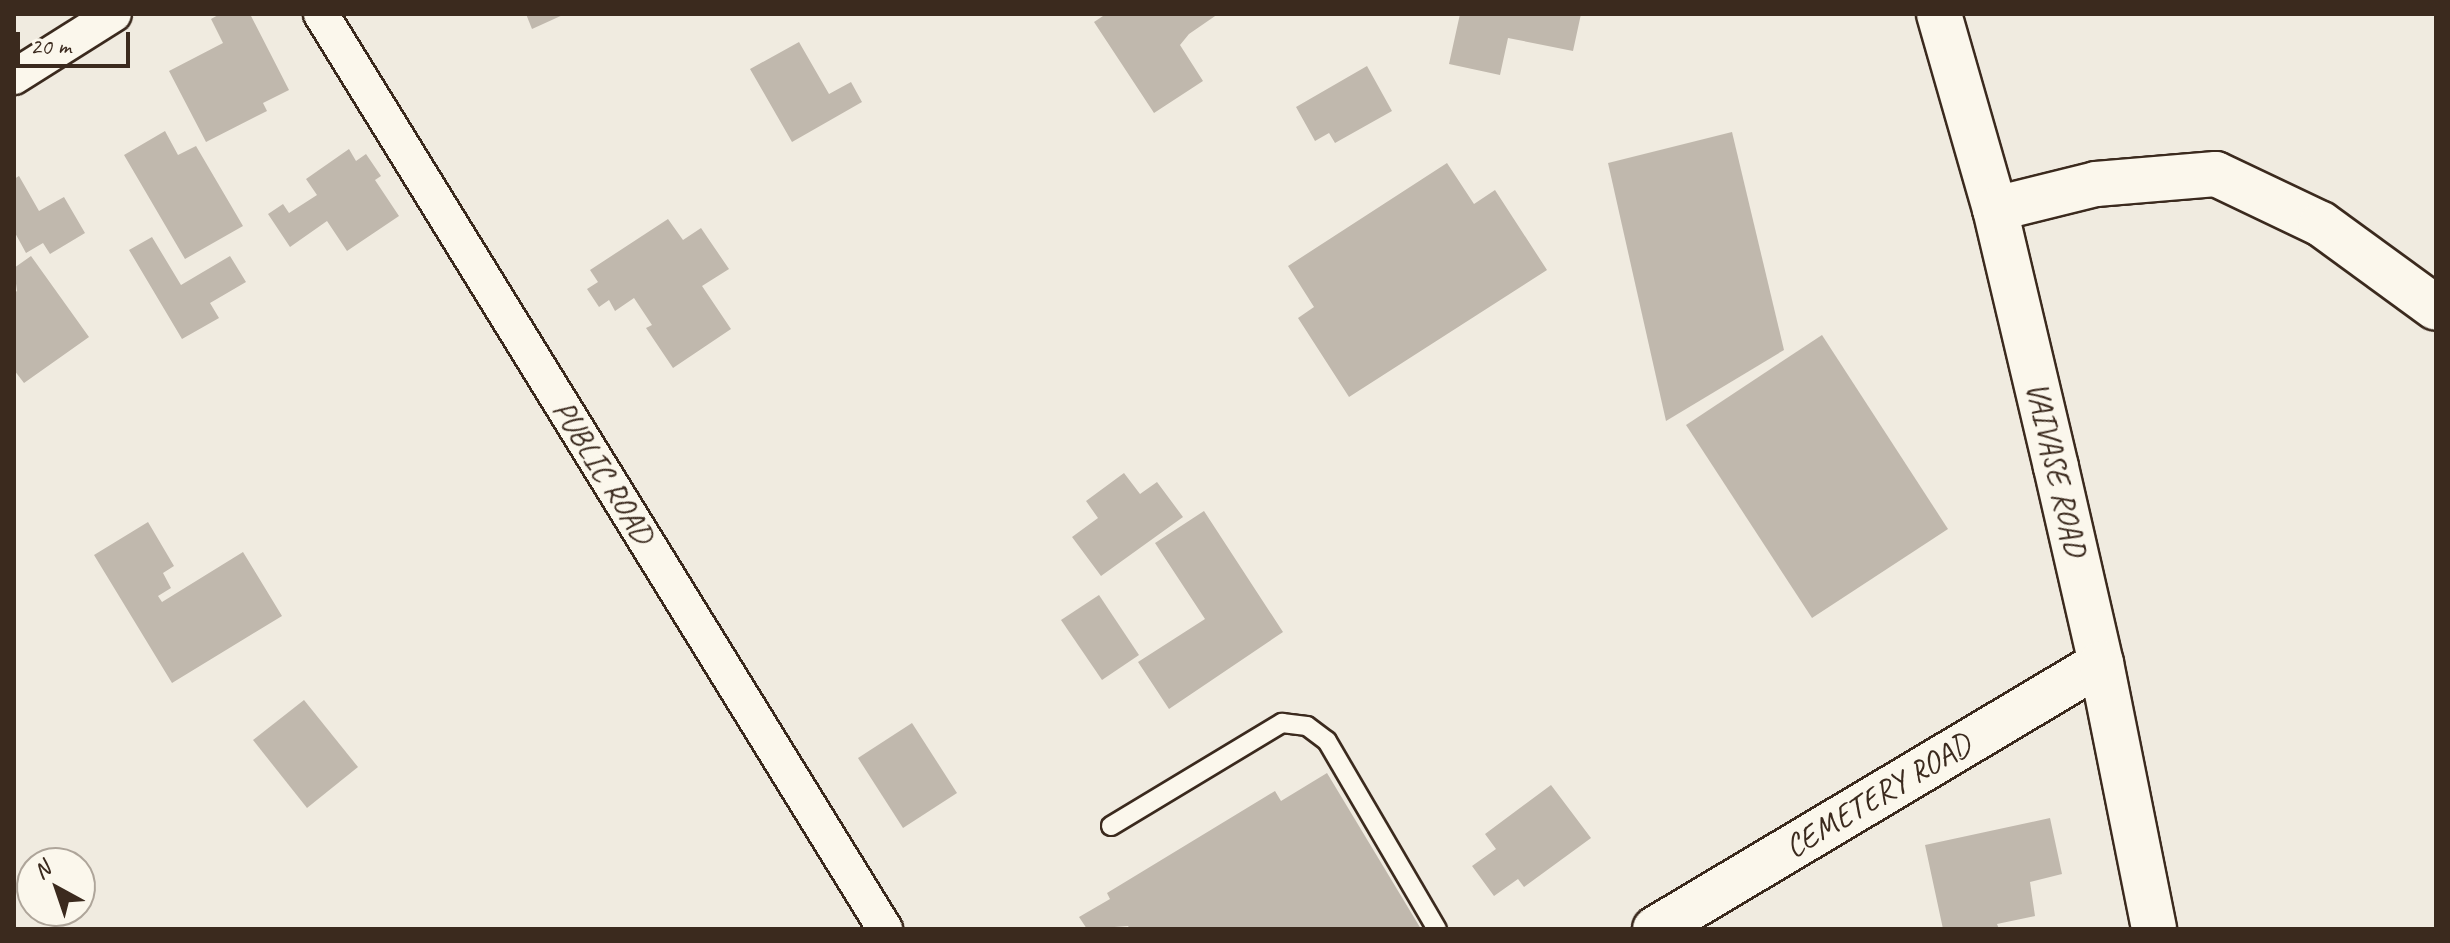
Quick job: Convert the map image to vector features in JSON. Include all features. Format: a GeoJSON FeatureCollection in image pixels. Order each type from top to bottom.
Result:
{"type":"FeatureCollection","features":[{"type":"Feature","properties":{"kind":"main road","name":"VAIVASE ROAD"},"geometry":{"type":"LineString","coordinates":[[1939,14],[1995,209],[2101,663],[2154,929]]}},
{"type":"Feature","properties":{"kind":"main road"},"geometry":{"type":"LineString","coordinates":[[1995,209],[2096,184],[2216,174],[2321,224],[2435,307]]}},
{"type":"Feature","properties":{"kind":"main road","name":"CEMETERY ROAD"},"geometry":{"type":"LineString","coordinates":[[1655,929],[2101,663]]}},
{"type":"Feature","properties":{"kind":"street"},"geometry":{"type":"LineString","coordinates":[[14,77],[114,14]]}},
{"type":"Feature","properties":{"kind":"street","name":"PUBLIC ROAD"},"geometry":{"type":"LineString","coordinates":[[321,14],[885,929]]}},
{"type":"Feature","properties":{"kind":"lane"},"geometry":{"type":"LineString","coordinates":[[1111,826],[1282,723],[1307,726],[1327,741],[1437,929]]}},
{"type":"Feature","properties":{"kind":"building"},"geometry":{"type":"Polygon","coordinates":[[[220,14],[250,14],[289,90],[263,103],[267,111],[206,142],[169,71],[223,43],[211,19],[220,14]]]}},
{"type":"Feature","properties":{"kind":"building"},"geometry":{"type":"Polygon","coordinates":[[[526,14],[565,14],[532,29],[526,14]]]}},
{"type":"Feature","properties":{"kind":"building"},"geometry":{"type":"Polygon","coordinates":[[[1106,14],[1218,14],[1189,34],[1180,45],[1203,81],[1154,113],[1094,22],[1106,14]]]}},
{"type":"Feature","properties":{"kind":"building"},"geometry":{"type":"Polygon","coordinates":[[[1460,14],[1581,14],[1573,51],[1508,38],[1500,75],[1449,64],[1460,14]]]}},
{"type":"Feature","properties":{"kind":"building"},"geometry":{"type":"Polygon","coordinates":[[[799,42],[829,94],[851,82],[862,102],[792,142],[750,69],[799,42]]]}},
{"type":"Feature","properties":{"kind":"building"},"geometry":{"type":"Polygon","coordinates":[[[1367,66],[1392,111],[1335,143],[1329,133],[1315,141],[1296,107],[1367,66]]]}},
{"type":"Feature","properties":{"kind":"building"},"geometry":{"type":"Polygon","coordinates":[[[165,131],[178,155],[196,146],[243,226],[185,259],[124,155],[165,131]]]}},
{"type":"Feature","properties":{"kind":"building"},"geometry":{"type":"Polygon","coordinates":[[[1732,132],[1784,350],[1666,421],[1608,163],[1732,132]]]}},
{"type":"Feature","properties":{"kind":"building"},"geometry":{"type":"Polygon","coordinates":[[[349,149],[356,161],[366,154],[381,176],[375,180],[399,216],[347,251],[327,221],[290,247],[268,214],[283,204],[289,213],[317,195],[306,179],[349,149]]]}},
{"type":"Feature","properties":{"kind":"building"},"geometry":{"type":"Polygon","coordinates":[[[1447,163],[1474,204],[1495,190],[1547,270],[1349,397],[1298,318],[1314,307],[1288,266],[1447,163]]]}},
{"type":"Feature","properties":{"kind":"building"},"geometry":{"type":"Polygon","coordinates":[[[19,176],[39,211],[64,197],[85,233],[50,254],[43,243],[26,253],[14,231],[14,179],[19,176]]]}},
{"type":"Feature","properties":{"kind":"building"},"geometry":{"type":"Polygon","coordinates":[[[668,219],[683,240],[701,228],[729,269],[702,286],[731,329],[673,368],[646,328],[652,325],[634,298],[615,311],[609,300],[599,307],[587,289],[598,282],[590,270],[668,219]]]}},
{"type":"Feature","properties":{"kind":"building"},"geometry":{"type":"Polygon","coordinates":[[[152,237],[181,285],[230,256],[246,282],[210,303],[219,318],[182,339],[129,250],[152,237]]]}},
{"type":"Feature","properties":{"kind":"building"},"geometry":{"type":"Polygon","coordinates":[[[31,256],[89,337],[24,383],[14,370],[14,293],[17,291],[14,268],[31,256]]]}},
{"type":"Feature","properties":{"kind":"building"},"geometry":{"type":"Polygon","coordinates":[[[1822,335],[1948,529],[1812,618],[1686,425],[1822,335]]]}},
{"type":"Feature","properties":{"kind":"building"},"geometry":{"type":"Polygon","coordinates":[[[1124,473],[1140,494],[1157,482],[1183,517],[1101,576],[1072,537],[1098,518],[1086,501],[1124,473]]]}},
{"type":"Feature","properties":{"kind":"building"},"geometry":{"type":"Polygon","coordinates":[[[1204,511],[1283,632],[1169,709],[1138,662],[1205,619],[1155,543],[1204,511]]]}},
{"type":"Feature","properties":{"kind":"building"},"geometry":{"type":"Polygon","coordinates":[[[148,522],[174,566],[163,573],[171,588],[158,596],[162,602],[243,552],[282,616],[172,683],[94,555],[148,522]]]}},
{"type":"Feature","properties":{"kind":"building"},"geometry":{"type":"Polygon","coordinates":[[[1099,595],[1139,655],[1102,680],[1061,620],[1099,595]]]}},
{"type":"Feature","properties":{"kind":"building"},"geometry":{"type":"Polygon","coordinates":[[[304,700],[358,767],[307,808],[253,740],[304,700]]]}},
{"type":"Feature","properties":{"kind":"building"},"geometry":{"type":"Polygon","coordinates":[[[912,723],[957,793],[903,828],[858,758],[912,723]]]}},
{"type":"Feature","properties":{"kind":"building"},"geometry":{"type":"Polygon","coordinates":[[[1327,773],[1421,929],[1130,929],[1128,926],[1087,929],[1079,917],[1110,899],[1107,893],[1275,791],[1281,801],[1327,773]]]}},
{"type":"Feature","properties":{"kind":"building"},"geometry":{"type":"Polygon","coordinates":[[[1551,785],[1591,838],[1524,887],[1518,879],[1494,896],[1472,866],[1496,849],[1485,834],[1551,785]]]}},
{"type":"Feature","properties":{"kind":"building"},"geometry":{"type":"Polygon","coordinates":[[[2050,818],[2062,874],[2030,882],[2035,916],[1997,924],[1999,929],[1943,929],[1925,845],[2050,818]]]}}]}
